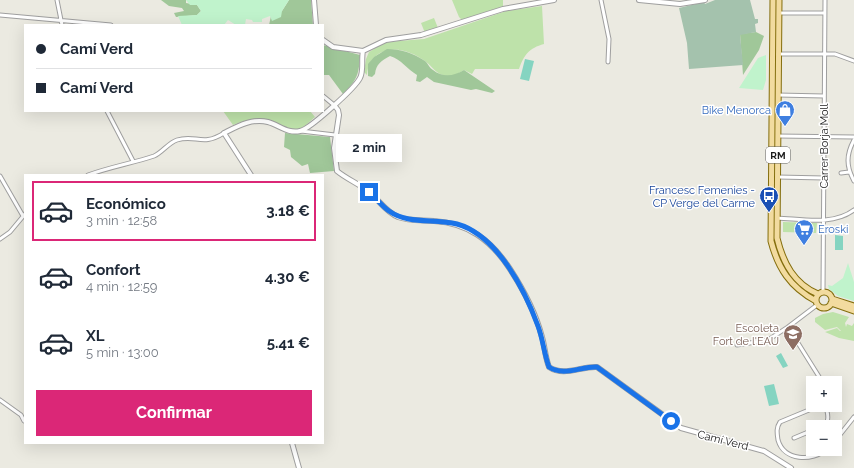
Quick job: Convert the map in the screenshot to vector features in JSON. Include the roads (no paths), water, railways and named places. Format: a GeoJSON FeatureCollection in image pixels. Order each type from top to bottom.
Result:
{"type":"FeatureCollection","features":[{"type":"Feature","properties":{"kind":"main road","name":"RM"},"geometry":{"type":"LineString","coordinates":[[773,0],[771,241],[778,264],[788,279],[798,290],[816,303]]}},
{"type":"Feature","properties":{"kind":"main road","name":"RM"},"geometry":{"type":"LineString","coordinates":[[779,0],[777,238],[786,265],[802,285],[818,294]]}},
{"type":"Feature","properties":{"kind":"main road"},"geometry":{"type":"LineString","coordinates":[[832,301],[826,308],[816,303],[818,294],[823,291],[829,294],[832,301],[854,311]]}},
{"type":"Feature","properties":{"kind":"main road"},"geometry":{"type":"LineString","coordinates":[[832,301],[854,306]]}},
{"type":"Feature","properties":{"kind":"street"},"geometry":{"type":"LineString","coordinates":[[57,0],[62,24]]}},
{"type":"Feature","properties":{"kind":"street"},"geometry":{"type":"LineString","coordinates":[[314,0],[316,24]]}},
{"type":"Feature","properties":{"kind":"street"},"geometry":{"type":"LineString","coordinates":[[324,41],[333,47],[363,51],[386,40],[421,36],[503,10],[554,0]]}},
{"type":"Feature","properties":{"kind":"street"},"geometry":{"type":"LineString","coordinates":[[601,0],[610,39],[608,62]]}},
{"type":"Feature","properties":{"kind":"street"},"geometry":{"type":"LineString","coordinates":[[639,0],[693,4],[705,0]]}},
{"type":"Feature","properties":{"kind":"street","name":"Carrer Borja Moll"},"geometry":{"type":"LineString","coordinates":[[823,291],[824,0]]}},
{"type":"Feature","properties":{"kind":"street"},"geometry":{"type":"LineString","coordinates":[[779,13],[824,13]]}},
{"type":"Feature","properties":{"kind":"street"},"geometry":{"type":"LineString","coordinates":[[0,15],[98,24]]}},
{"type":"Feature","properties":{"kind":"street"},"geometry":{"type":"LineString","coordinates":[[301,131],[355,86],[361,76],[363,51]]}},
{"type":"Feature","properties":{"kind":"street"},"geometry":{"type":"LineString","coordinates":[[778,54],[836,54],[854,61]]}},
{"type":"Feature","properties":{"kind":"street"},"geometry":{"type":"LineString","coordinates":[[778,95],[824,96]]}},
{"type":"Feature","properties":{"kind":"street"},"geometry":{"type":"LineString","coordinates":[[324,97],[334,105]]}},
{"type":"Feature","properties":{"kind":"street","name":"Camí Verd"},"geometry":{"type":"LineString","coordinates":[[334,105],[338,110],[335,135],[335,162],[337,171],[369,192],[388,210],[398,217],[409,220],[458,224],[472,230],[487,242],[502,258],[518,284],[538,325],[549,367],[554,370],[569,372],[589,367],[597,367],[681,428],[764,452],[785,466],[791,468]]}},
{"type":"Feature","properties":{"kind":"street"},"geometry":{"type":"LineString","coordinates":[[108,112],[133,161]]}},
{"type":"Feature","properties":{"kind":"street"},"geometry":{"type":"LineString","coordinates":[[91,174],[156,155],[175,140],[191,138],[204,141],[216,138],[249,122],[268,122],[284,130],[335,135]]}},
{"type":"Feature","properties":{"kind":"street"},"geometry":{"type":"LineString","coordinates":[[224,133],[249,174]]}},
{"type":"Feature","properties":{"kind":"street"},"geometry":{"type":"LineString","coordinates":[[778,136],[854,137]]}},
{"type":"Feature","properties":{"kind":"street"},"geometry":{"type":"LineString","coordinates":[[854,140],[848,155],[849,172],[854,181]]}},
{"type":"Feature","properties":{"kind":"street"},"geometry":{"type":"LineString","coordinates":[[841,173],[849,172]]}},
{"type":"Feature","properties":{"kind":"street"},"geometry":{"type":"LineString","coordinates":[[0,176],[24,215],[10,232],[0,239]]}},
{"type":"Feature","properties":{"kind":"street"},"geometry":{"type":"LineString","coordinates":[[778,177],[824,178]]}},
{"type":"Feature","properties":{"kind":"street"},"geometry":{"type":"LineString","coordinates":[[777,218],[832,220],[841,218],[854,210]]}},
{"type":"Feature","properties":{"kind":"street"},"geometry":{"type":"LineString","coordinates":[[737,345],[768,340],[788,327],[816,303]]}},
{"type":"Feature","properties":{"kind":"street"},"geometry":{"type":"LineString","coordinates":[[788,327],[819,376]]}},
{"type":"Feature","properties":{"kind":"street"},"geometry":{"type":"LineString","coordinates":[[0,400],[21,415],[24,422]]}},
{"type":"Feature","properties":{"kind":"street"},"geometry":{"type":"LineString","coordinates":[[806,410],[780,422],[777,431],[780,446],[786,454],[798,458],[810,456]]}},
{"type":"Feature","properties":{"kind":"street"},"geometry":{"type":"LineString","coordinates":[[842,432],[854,417]]}},
{"type":"Feature","properties":{"kind":"street"},"geometry":{"type":"LineString","coordinates":[[794,438],[806,433]]}},
{"type":"Feature","properties":{"kind":"street"},"geometry":{"type":"LineString","coordinates":[[292,444],[299,468]]}},
{"type":"Feature","properties":{"kind":"place","name":"Bike Menorca"},"geometry":{"type":"Point","coordinates":[785,127]}},
{"type":"Feature","properties":{"kind":"place","name":"Francesc Femenies - CP Verge del Carme"},"geometry":{"type":"Point","coordinates":[769,213]}},
{"type":"Feature","properties":{"kind":"place","name":"Eroski"},"geometry":{"type":"Point","coordinates":[804,246]}},
{"type":"Feature","properties":{"kind":"place","name":"Escoleta Fort de l'EAU"},"geometry":{"type":"Point","coordinates":[793,351]}}]}
